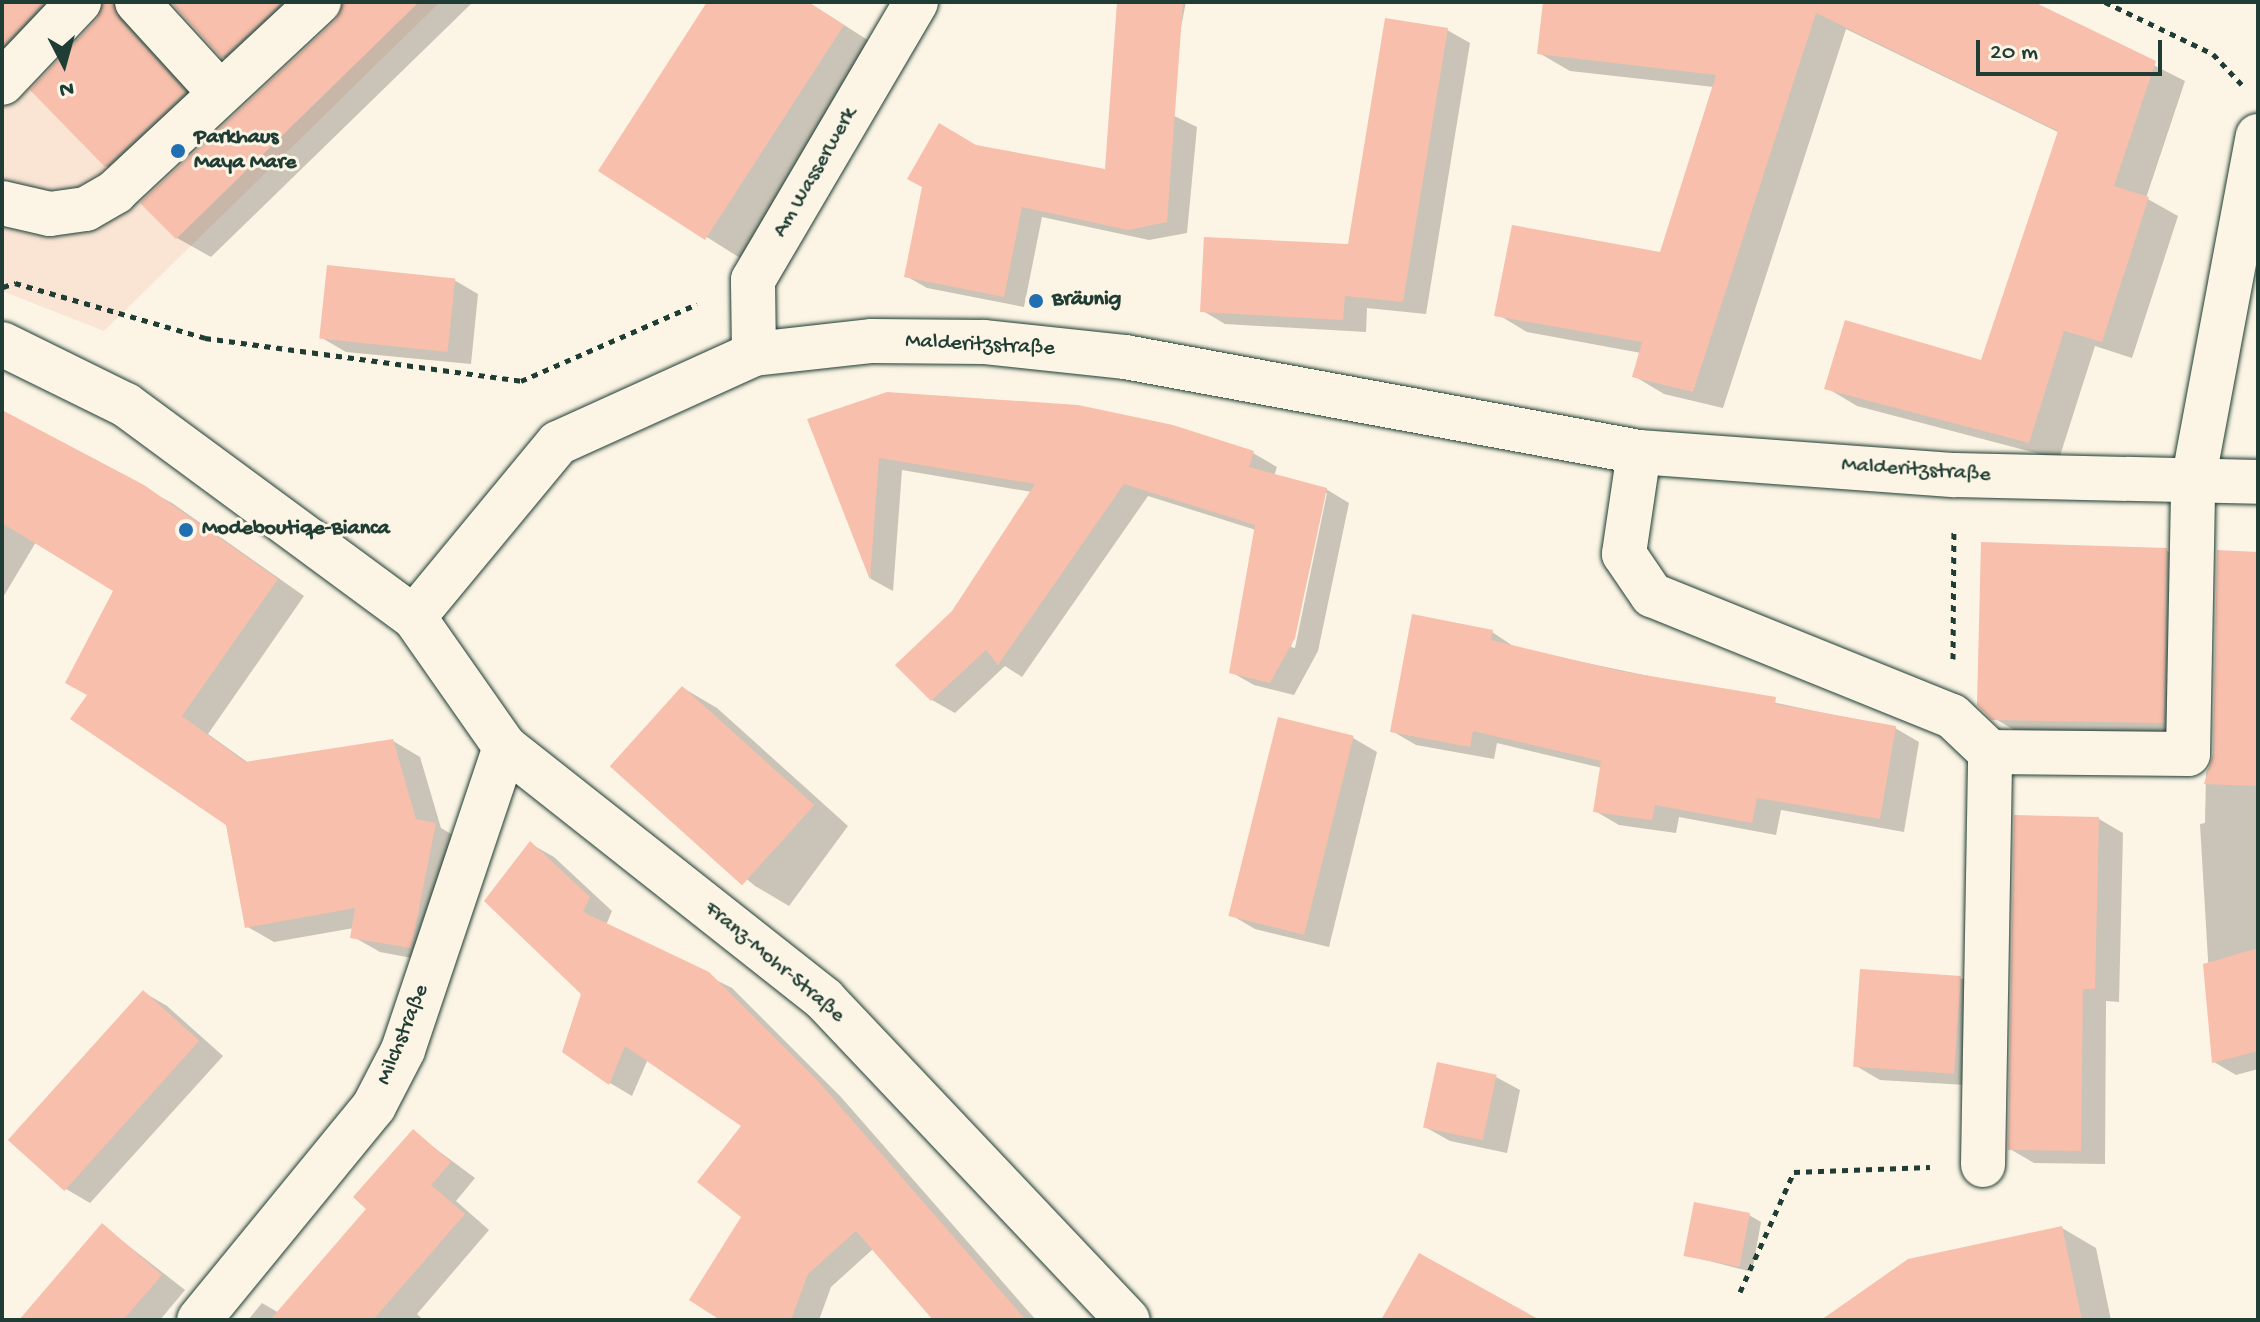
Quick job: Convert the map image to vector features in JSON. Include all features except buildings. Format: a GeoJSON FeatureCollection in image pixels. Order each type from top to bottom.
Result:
{"type":"FeatureCollection","features":[{"type":"Feature","properties":{"kind":"street"},"geometry":{"type":"LineString","coordinates":[[2,83],[79,2]]}},
{"type":"Feature","properties":{"kind":"street"},"geometry":{"type":"LineString","coordinates":[[137,2],[220,93]]}},
{"type":"Feature","properties":{"kind":"street"},"geometry":{"type":"LineString","coordinates":[[2,203],[50,214],[86,209],[115,192],[319,2]]}},
{"type":"Feature","properties":{"kind":"street","name":"Am Wasserwerk"},"geometry":{"type":"LineString","coordinates":[[753,280],[913,3]]}},
{"type":"Feature","properties":{"kind":"street"},"geometry":{"type":"LineString","coordinates":[[1639,452],[1624,554],[1652,595],[1952,716],[1990,752],[2188,754],[2193,482],[2258,136]]}},
{"type":"Feature","properties":{"kind":"street"},"geometry":{"type":"LineString","coordinates":[[753,280],[754,354]]}},
{"type":"Feature","properties":{"kind":"street","name":"Malderitzstraße"},"geometry":{"type":"LineString","coordinates":[[414,617],[558,443],[754,354],[872,341],[1031,346],[1125,357],[1639,452],[1955,475],[2258,482]]}},
{"type":"Feature","properties":{"kind":"street","name":"Franz-Mohr-Straße"},"geometry":{"type":"LineString","coordinates":[[2,344],[126,405],[414,617],[505,747],[824,999],[1128,1320]]}},
{"type":"Feature","properties":{"kind":"street","name":"Milchstraße"},"geometry":{"type":"LineString","coordinates":[[199,1320],[374,1106],[403,1050],[505,747]]}},
{"type":"Feature","properties":{"kind":"street"},"geometry":{"type":"LineString","coordinates":[[1983,1165],[1990,752]]}},
{"type":"Feature","properties":{"kind":"path"},"geometry":{"type":"LineString","coordinates":[[2105,2],[2213,54],[2249,92]]}},
{"type":"Feature","properties":{"kind":"path"},"geometry":{"type":"LineString","coordinates":[[2,287],[15,283],[205,338],[521,381],[753,280]]}},
{"type":"Feature","properties":{"kind":"path"},"geometry":{"type":"LineString","coordinates":[[1952,716],[1955,475]]}},
{"type":"Feature","properties":{"kind":"path"},"geometry":{"type":"LineString","coordinates":[[1740,1292],[1794,1172],[1983,1165]]}},
{"type":"Feature","properties":{"kind":"shaded area","name":"Parkhaus Maya Mare"},"geometry":{"type":"Polygon","coordinates":[[[2,2],[440,2],[104,331],[2,291],[2,2]]]}},
{"type":"Feature","properties":{"kind":"place","name":"Parkhaus Maya Mare"},"geometry":{"type":"Point","coordinates":[178,151]}},
{"type":"Feature","properties":{"kind":"place","name":"Bräunig"},"geometry":{"type":"Point","coordinates":[1036,301]}},
{"type":"Feature","properties":{"kind":"place","name":"Modeboutiqe-Bianca"},"geometry":{"type":"Point","coordinates":[186,530]}}]}
